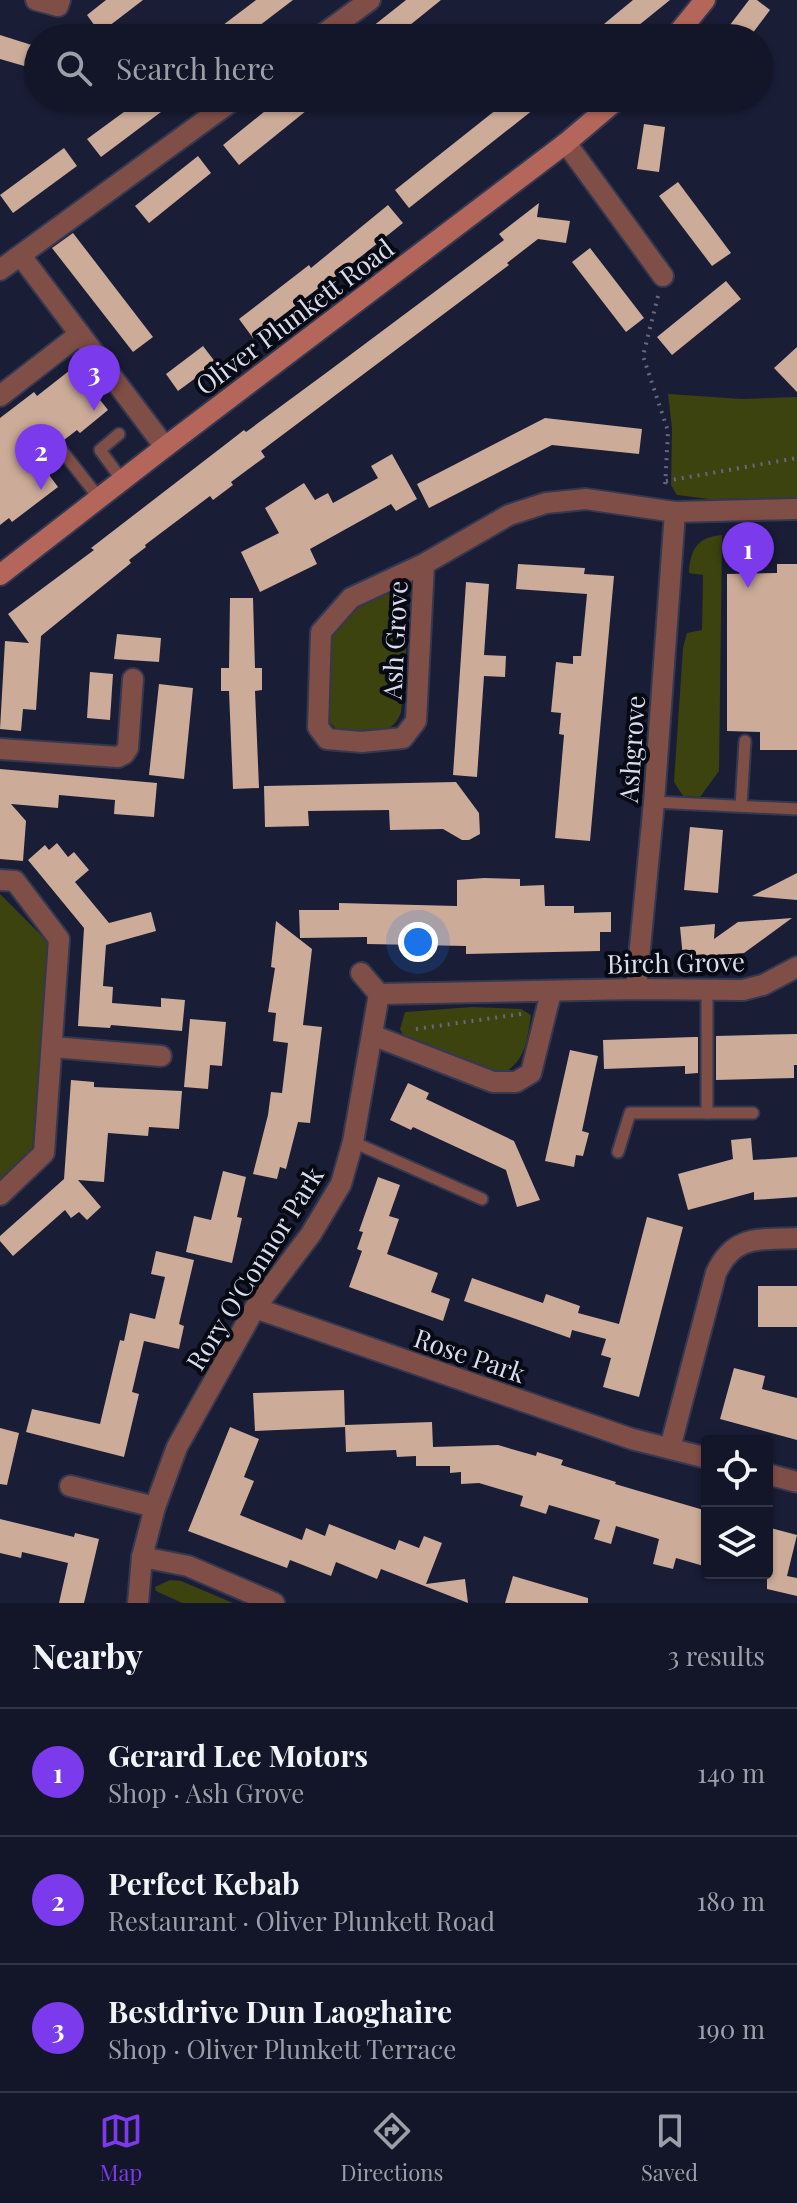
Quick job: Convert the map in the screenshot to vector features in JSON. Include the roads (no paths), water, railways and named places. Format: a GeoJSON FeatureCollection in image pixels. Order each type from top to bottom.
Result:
{"type":"FeatureCollection","features":[{"type":"Feature","properties":{"kind":"street"},"geometry":{"type":"LineString","coordinates":[[36,0],[58,6],[60,0]]}},
{"type":"Feature","properties":{"kind":"street"},"geometry":{"type":"LineString","coordinates":[[337,24],[370,0]]}},
{"type":"Feature","properties":{"kind":"street"},"geometry":{"type":"LineString","coordinates":[[685,24],[705,0]]}},
{"type":"Feature","properties":{"kind":"street"},"geometry":{"type":"LineString","coordinates":[[0,270],[217,112]]}},
{"type":"Feature","properties":{"kind":"street","name":"Oliver Plunkett Road"},"geometry":{"type":"LineString","coordinates":[[0,575],[603,112]]}},
{"type":"Feature","properties":{"kind":"street"},"geometry":{"type":"LineString","coordinates":[[566,143],[663,276]]}},
{"type":"Feature","properties":{"kind":"street"},"geometry":{"type":"LineString","coordinates":[[21,256],[165,447]]}},
{"type":"Feature","properties":{"kind":"street"},"geometry":{"type":"LineString","coordinates":[[0,396],[80,334]]}},
{"type":"Feature","properties":{"kind":"street","name":"Ash Grove"},"geometry":{"type":"LineString","coordinates":[[424,564],[416,721],[403,738],[362,742],[327,739],[318,727],[321,632],[351,598],[424,564],[509,515],[546,503],[586,499],[668,512],[797,509]]}},
{"type":"Feature","properties":{"kind":"street","name":"Ashgrove"},"geometry":{"type":"LineString","coordinates":[[636,989],[654,802],[668,512]]}},
{"type":"Feature","properties":{"kind":"street"},"geometry":{"type":"LineString","coordinates":[[0,749],[118,757],[124,754],[128,748],[133,679]]}},
{"type":"Feature","properties":{"kind":"street"},"geometry":{"type":"LineString","coordinates":[[0,880],[15,881],[59,939],[44,1153],[0,1195]]}},
{"type":"Feature","properties":{"kind":"street","name":"Birch Grove"},"geometry":{"type":"LineString","coordinates":[[379,994],[549,1000],[636,989],[743,990],[763,985],[797,967]]}},
{"type":"Feature","properties":{"kind":"street"},"geometry":{"type":"LineString","coordinates":[[353,1142],[379,994],[361,973]]}},
{"type":"Feature","properties":{"kind":"street"},"geometry":{"type":"LineString","coordinates":[[372,1035],[493,1082],[516,1082],[531,1073],[549,1000]]}},
{"type":"Feature","properties":{"kind":"street"},"geometry":{"type":"LineString","coordinates":[[52,1047],[161,1056]]}},
{"type":"Feature","properties":{"kind":"street","name":"Rory O'Connor Park"},"geometry":{"type":"LineString","coordinates":[[138,1603],[142,1557],[155,1507],[177,1447],[255,1308],[311,1234],[341,1184],[353,1142]]}},
{"type":"Feature","properties":{"kind":"street"},"geometry":{"type":"LineString","coordinates":[[670,1448],[722,1259],[734,1247],[754,1241],[797,1238]]}},
{"type":"Feature","properties":{"kind":"street","name":"Rose Park"},"geometry":{"type":"LineString","coordinates":[[255,1308],[632,1439],[701,1456]]}},
{"type":"Feature","properties":{"kind":"street"},"geometry":{"type":"LineString","coordinates":[[773,1476],[797,1482]]}},
{"type":"Feature","properties":{"kind":"street"},"geometry":{"type":"LineString","coordinates":[[70,1486],[155,1507]]}},
{"type":"Feature","properties":{"kind":"street"},"geometry":{"type":"LineString","coordinates":[[142,1557],[188,1566],[274,1603]]}},
{"type":"Feature","properties":{"kind":"lane"},"geometry":{"type":"LineString","coordinates":[[119,434],[100,450],[122,480]]}},
{"type":"Feature","properties":{"kind":"lane"},"geometry":{"type":"LineString","coordinates":[[63,452],[99,498]]}},
{"type":"Feature","properties":{"kind":"lane"},"geometry":{"type":"LineString","coordinates":[[741,806],[745,741]]}},
{"type":"Feature","properties":{"kind":"lane"},"geometry":{"type":"LineString","coordinates":[[654,802],[797,809]]}},
{"type":"Feature","properties":{"kind":"lane"},"geometry":{"type":"LineString","coordinates":[[707,989],[707,1113]]}},
{"type":"Feature","properties":{"kind":"lane"},"geometry":{"type":"LineString","coordinates":[[618,1152],[630,1113],[753,1113]]}},
{"type":"Feature","properties":{"kind":"lane"},"geometry":{"type":"LineString","coordinates":[[353,1142],[482,1199]]}},
{"type":"Feature","properties":{"kind":"place","name":"Bestdrive Dun Laoghaire"},"geometry":{"type":"Point","coordinates":[94,411]}},
{"type":"Feature","properties":{"kind":"place","name":"Perfect Kebab"},"geometry":{"type":"Point","coordinates":[41,490]}},
{"type":"Feature","properties":{"kind":"place","name":"Gerard Lee Motors"},"geometry":{"type":"Point","coordinates":[748,588]}}]}
